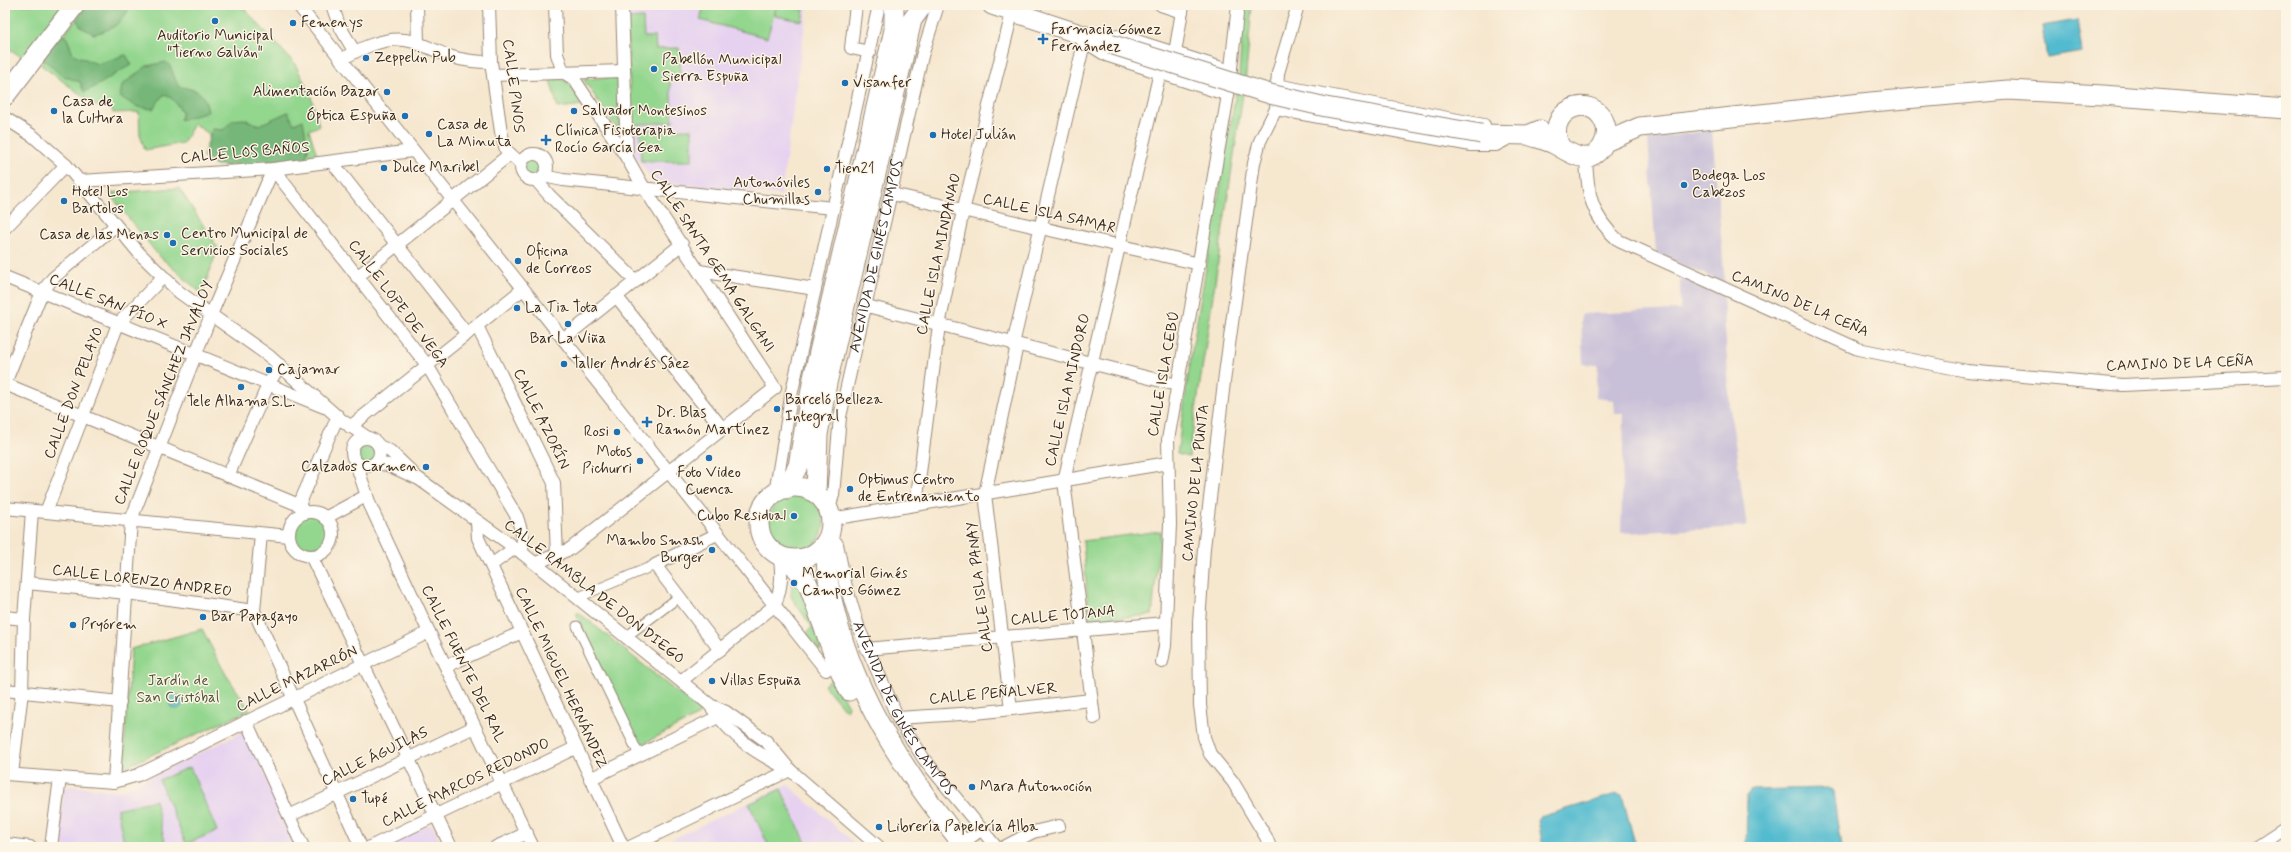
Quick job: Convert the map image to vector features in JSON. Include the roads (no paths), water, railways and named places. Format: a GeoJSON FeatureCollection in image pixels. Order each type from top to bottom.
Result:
{"type":"FeatureCollection","features":[{"type":"Feature","properties":{"kind":"main road"},"geometry":{"type":"LineString","coordinates":[[5,96],[75,5]]}},
{"type":"Feature","properties":{"kind":"main road"},"geometry":{"type":"LineString","coordinates":[[780,491],[794,487],[806,489],[816,494],[829,526],[822,548],[807,557],[784,557],[765,544],[759,525],[764,505],[780,491],[798,466],[813,378],[892,36],[894,5]]}},
{"type":"Feature","properties":{"kind":"main road","name":"AVENIDA DE GINÉS CAMPOS"},"geometry":{"type":"LineString","coordinates":[[816,494],[818,435],[828,383],[912,20],[923,5]]}},
{"type":"Feature","properties":{"kind":"main road"},"geometry":{"type":"LineString","coordinates":[[1004,8],[1090,39],[1270,94],[1334,108],[1481,134],[1522,135],[1561,148],[1577,157],[1586,157],[1594,154],[1605,142],[1640,127],[1871,102],[2008,90],[2103,94],[2286,109]]}},
{"type":"Feature","properties":{"kind":"main road"},"geometry":{"type":"LineString","coordinates":[[1561,148],[1557,141],[1557,125],[1566,112],[1580,106],[1594,110],[1604,119],[1640,127]]}},
{"type":"Feature","properties":{"kind":"main road"},"geometry":{"type":"LineString","coordinates":[[1604,119],[1606,127],[1605,142]]}},
{"type":"Feature","properties":{"kind":"main road"},"geometry":{"type":"LineString","coordinates":[[1522,135],[1557,125]]}},
{"type":"Feature","properties":{"kind":"main road","name":"AVENIDA DE GINÉS CAMPOS"},"geometry":{"type":"LineString","coordinates":[[829,526],[826,577],[838,625],[867,702],[886,737],[962,846]]}},
{"type":"Feature","properties":{"kind":"main road","name":"AVENIDA DE GINÉS CAMPOS"},"geometry":{"type":"LineString","coordinates":[[784,557],[808,584],[836,664],[858,709],[889,758],[947,824]]}},
{"type":"Feature","properties":{"kind":"street"},"geometry":{"type":"LineString","coordinates":[[298,5],[412,151],[826,670]]}},
{"type":"Feature","properties":{"kind":"street"},"geometry":{"type":"LineString","coordinates":[[332,5],[339,25],[354,51]]}},
{"type":"Feature","properties":{"kind":"street"},"geometry":{"type":"LineString","coordinates":[[417,5],[418,44]]}},
{"type":"Feature","properties":{"kind":"street","name":"CALLE PINOS"},"geometry":{"type":"LineString","coordinates":[[489,5],[491,62],[501,132],[506,150],[521,164]]}},
{"type":"Feature","properties":{"kind":"street"},"geometry":{"type":"LineString","coordinates":[[555,5],[557,54],[563,72]]}},
{"type":"Feature","properties":{"kind":"street"},"geometry":{"type":"LineString","coordinates":[[622,5],[627,158]]}},
{"type":"Feature","properties":{"kind":"street"},"geometry":{"type":"LineString","coordinates":[[856,5],[851,48],[870,52]]}},
{"type":"Feature","properties":{"kind":"street"},"geometry":{"type":"LineString","coordinates":[[780,491],[792,391],[880,5]]}},
{"type":"Feature","properties":{"kind":"street","name":"AVENIDA DE GINÉS CAMPOS"},"geometry":{"type":"LineString","coordinates":[[938,5],[922,56],[867,306],[840,417],[829,526],[837,544],[845,583],[866,649],[898,718],[924,759],[996,847]]}},
{"type":"Feature","properties":{"kind":"street"},"geometry":{"type":"LineString","coordinates":[[1161,5],[1183,8],[1175,53]]}},
{"type":"Feature","properties":{"kind":"street","name":"CALLE ISLA CEBÚ"},"geometry":{"type":"LineString","coordinates":[[1162,662],[1166,623],[1170,524],[1168,440],[1200,264],[1228,95],[1238,5]]}},
{"type":"Feature","properties":{"kind":"street"},"geometry":{"type":"LineString","coordinates":[[1298,5],[1276,85],[1276,109],[1471,145],[1496,145],[1522,135]]}},
{"type":"Feature","properties":{"kind":"street","name":"CALLE ISLA MINDANAO"},"geometry":{"type":"LineString","coordinates":[[916,504],[939,325],[1004,8]]}},
{"type":"Feature","properties":{"kind":"street"},"geometry":{"type":"LineString","coordinates":[[1090,39],[1106,35],[1121,36],[1231,71]]}},
{"type":"Feature","properties":{"kind":"street"},"geometry":{"type":"LineString","coordinates":[[1090,39],[1106,55],[1228,95]]}},
{"type":"Feature","properties":{"kind":"street","name":"CALLE ISLA PANAY"},"geometry":{"type":"LineString","coordinates":[[1011,709],[1001,637],[985,494],[1040,229],[1090,39]]}},
{"type":"Feature","properties":{"kind":"street"},"geometry":{"type":"LineString","coordinates":[[341,60],[354,51],[389,40],[405,40],[467,61],[491,62]]}},
{"type":"Feature","properties":{"kind":"street"},"geometry":{"type":"LineString","coordinates":[[493,75],[623,71]]}},
{"type":"Feature","properties":{"kind":"street","name":"CALLE SANTA GEMA GALGANI"},"geometry":{"type":"LineString","coordinates":[[563,72],[574,79],[627,158],[644,188],[775,388]]}},
{"type":"Feature","properties":{"kind":"street","name":"CALLE ISLA MINDORO"},"geometry":{"type":"LineString","coordinates":[[1094,718],[1064,481],[1160,72]]}},
{"type":"Feature","properties":{"kind":"street"},"geometry":{"type":"LineString","coordinates":[[1276,85],[1495,127],[1522,135]]}},
{"type":"Feature","properties":{"kind":"street","name":"CAMINO DE LA PUNTA"},"geometry":{"type":"LineString","coordinates":[[1270,847],[1266,837],[1233,782],[1210,754],[1204,737],[1200,705],[1199,623],[1204,548],[1254,163],[1260,141],[1276,109]]}},
{"type":"Feature","properties":{"kind":"street"},"geometry":{"type":"LineString","coordinates":[[5,118],[33,136],[66,165],[115,226],[163,277],[180,292],[280,365],[350,427],[379,446],[390,451],[419,479]]}},
{"type":"Feature","properties":{"kind":"street","name":"CALLE LOS BAÑOS"},"geometry":{"type":"LineString","coordinates":[[80,181],[273,169],[412,151]]}},
{"type":"Feature","properties":{"kind":"street"},"geometry":{"type":"LineString","coordinates":[[357,277],[510,154]]}},
{"type":"Feature","properties":{"kind":"street"},"geometry":{"type":"LineString","coordinates":[[540,178],[546,164],[538,154],[530,155],[521,164],[524,176],[540,178],[644,188],[833,208]]}},
{"type":"Feature","properties":{"kind":"street","name":"CAMINO DE LA CEÑA"},"geometry":{"type":"LineString","coordinates":[[1586,157],[1587,182],[1596,215],[1606,230],[1619,241],[1858,350],[1967,371],[2123,385],[2286,377]]}},
{"type":"Feature","properties":{"kind":"street"},"geometry":{"type":"LineString","coordinates":[[332,162],[467,334]]}},
{"type":"Feature","properties":{"kind":"street"},"geometry":{"type":"LineString","coordinates":[[5,228],[66,165]]}},
{"type":"Feature","properties":{"kind":"street","name":"CALLE LOPE DE VEGA"},"geometry":{"type":"LineString","coordinates":[[273,169],[427,365],[517,517],[523,537],[519,550]]}},
{"type":"Feature","properties":{"kind":"street","name":"CALLE ROQUE SÁNCHEZ JAVALOY"},"geometry":{"type":"LineString","coordinates":[[114,782],[131,520],[158,447],[195,355],[273,169]]}},
{"type":"Feature","properties":{"kind":"street"},"geometry":{"type":"LineString","coordinates":[[540,178],[549,195],[636,281]]}},
{"type":"Feature","properties":{"kind":"street","name":"CALLE ISLA SAMAR"},"geometry":{"type":"LineString","coordinates":[[892,194],[1040,229],[1200,264]]}},
{"type":"Feature","properties":{"kind":"street"},"geometry":{"type":"LineString","coordinates":[[115,226],[53,278],[42,292],[5,383],[81,416],[228,476],[302,509],[325,518],[332,529],[331,542],[323,552],[311,556],[296,551],[289,536],[291,525],[302,509],[337,415]]}},
{"type":"Feature","properties":{"kind":"street"},"geometry":{"type":"LineString","coordinates":[[562,339],[682,244]]}},
{"type":"Feature","properties":{"kind":"street"},"geometry":{"type":"LineString","coordinates":[[699,271],[815,289]]}},
{"type":"Feature","properties":{"kind":"street","name":"CALLE SAN PÍO X"},"geometry":{"type":"LineString","coordinates":[[5,277],[268,385],[337,415]]}},
{"type":"Feature","properties":{"kind":"street","name":"CALLE DON PELAYO"},"geometry":{"type":"LineString","coordinates":[[46,512],[81,416],[118,324],[163,277]]}},
{"type":"Feature","properties":{"kind":"street"},"geometry":{"type":"LineString","coordinates":[[350,427],[523,289]]}},
{"type":"Feature","properties":{"kind":"street"},"geometry":{"type":"LineString","coordinates":[[616,296],[723,429]]}},
{"type":"Feature","properties":{"kind":"street"},"geometry":{"type":"LineString","coordinates":[[867,306],[1177,385]]}},
{"type":"Feature","properties":{"kind":"street","name":"CALLE AZORÍN"},"geometry":{"type":"LineString","coordinates":[[477,326],[554,483],[557,556]]}},
{"type":"Feature","properties":{"kind":"street"},"geometry":{"type":"LineString","coordinates":[[228,476],[268,385],[280,365]]}},
{"type":"Feature","properties":{"kind":"street"},"geometry":{"type":"LineString","coordinates":[[536,563],[557,556],[570,549],[669,473],[775,388],[792,391]]}},
{"type":"Feature","properties":{"kind":"street"},"geometry":{"type":"LineString","coordinates":[[337,415],[353,446],[352,455],[356,463],[361,465],[388,465],[419,479]]}},
{"type":"Feature","properties":{"kind":"street"},"geometry":{"type":"LineString","coordinates":[[353,446],[359,439],[368,438]]}},
{"type":"Feature","properties":{"kind":"street"},"geometry":{"type":"LineString","coordinates":[[325,518],[366,494],[372,464],[380,455],[379,446]]}},
{"type":"Feature","properties":{"kind":"street","name":"CALLE FUENTE DEL RAL"},"geometry":{"type":"LineString","coordinates":[[356,463],[366,494],[429,632],[533,847]]}},
{"type":"Feature","properties":{"kind":"street"},"geometry":{"type":"LineString","coordinates":[[829,526],[916,504],[985,494],[1168,463]]}},
{"type":"Feature","properties":{"kind":"street","name":"CALLE RAMBLA DE DON DIEGO"},"geometry":{"type":"LineString","coordinates":[[419,479],[536,563],[709,704],[726,712],[766,741],[790,770],[879,847]]}},
{"type":"Feature","properties":{"kind":"street"},"geometry":{"type":"LineString","coordinates":[[5,508],[289,536]]}},
{"type":"Feature","properties":{"kind":"street"},"geometry":{"type":"LineString","coordinates":[[32,510],[24,619],[22,692],[8,774],[114,782]]}},
{"type":"Feature","properties":{"kind":"street","name":"CALLE MIGUEL HERNÁNDEZ"},"geometry":{"type":"LineString","coordinates":[[477,522],[478,538],[575,748],[623,847]]}},
{"type":"Feature","properties":{"kind":"street"},"geometry":{"type":"LineString","coordinates":[[261,534],[254,611],[361,847]]}},
{"type":"Feature","properties":{"kind":"street"},"geometry":{"type":"LineString","coordinates":[[579,598],[655,565],[717,534]]}},
{"type":"Feature","properties":{"kind":"street"},"geometry":{"type":"LineString","coordinates":[[550,574],[570,549]]}},
{"type":"Feature","properties":{"kind":"street"},"geometry":{"type":"LineString","coordinates":[[491,565],[519,550]]}},
{"type":"Feature","properties":{"kind":"street"},"geometry":{"type":"LineString","coordinates":[[311,556],[450,847]]}},
{"type":"Feature","properties":{"kind":"street"},"geometry":{"type":"LineString","coordinates":[[681,681],[774,606],[781,581],[784,557]]}},
{"type":"Feature","properties":{"kind":"street"},"geometry":{"type":"LineString","coordinates":[[655,565],[720,650]]}},
{"type":"Feature","properties":{"kind":"street","name":"CALLE LORENZO ANDREO"},"geometry":{"type":"LineString","coordinates":[[27,583],[127,593],[254,611]]}},
{"type":"Feature","properties":{"kind":"street"},"geometry":{"type":"LineString","coordinates":[[627,636],[679,596]]}},
{"type":"Feature","properties":{"kind":"street"},"geometry":{"type":"LineString","coordinates":[[5,617],[24,619]]}},
{"type":"Feature","properties":{"kind":"street","name":"CALLE TOTANA"},"geometry":{"type":"LineString","coordinates":[[866,649],[1082,629],[1166,623]]}},
{"type":"Feature","properties":{"kind":"street"},"geometry":{"type":"LineString","coordinates":[[577,626],[639,755]]}},
{"type":"Feature","properties":{"kind":"street","name":"CALLE MAZARRÓN"},"geometry":{"type":"LineString","coordinates":[[114,782],[138,775],[429,632]]}},
{"type":"Feature","properties":{"kind":"street"},"geometry":{"type":"LineString","coordinates":[[446,666],[522,632]]}},
{"type":"Feature","properties":{"kind":"street"},"geometry":{"type":"LineString","coordinates":[[5,690],[120,702]]}},
{"type":"Feature","properties":{"kind":"street","name":"CALLE PEÑALVER"},"geometry":{"type":"LineString","coordinates":[[898,718],[1011,709],[1091,700]]}},
{"type":"Feature","properties":{"kind":"street","name":"CALLE RAMBLA DE DON DIEGO"},"geometry":{"type":"LineString","coordinates":[[709,704],[731,733],[750,749],[790,770]]}},
{"type":"Feature","properties":{"kind":"street"},"geometry":{"type":"LineString","coordinates":[[590,779],[718,717]]}},
{"type":"Feature","properties":{"kind":"street"},"geometry":{"type":"LineString","coordinates":[[246,721],[303,847]]}},
{"type":"Feature","properties":{"kind":"street","name":"CALLE ÁGUILAS"},"geometry":{"type":"LineString","coordinates":[[289,816],[474,727]]}},
{"type":"Feature","properties":{"kind":"street","name":"CALLE MARCOS REDONDO"},"geometry":{"type":"LineString","coordinates":[[370,847],[435,814],[575,748]]}},
{"type":"Feature","properties":{"kind":"street"},"geometry":{"type":"LineString","coordinates":[[630,847],[790,770]]}},
{"type":"Feature","properties":{"kind":"street"},"geometry":{"type":"LineString","coordinates":[[51,847],[60,778]]}},
{"type":"Feature","properties":{"kind":"street"},"geometry":{"type":"LineString","coordinates":[[1004,847],[1033,832],[1059,826]]}},
{"type":"Feature","properties":{"kind":"street"},"geometry":{"type":"LineString","coordinates":[[2257,847],[2286,828]]}},
{"type":"Feature","properties":{"kind":"street"},"geometry":{"type":"LineString","coordinates":[[962,846],[982,829]]}},
{"type":"Feature","properties":{"kind":"street"},"geometry":{"type":"LineString","coordinates":[[496,847],[526,833]]}},
{"type":"Feature","properties":{"kind":"street"},"geometry":{"type":"LineString","coordinates":[[5,844],[30,847]]}},
{"type":"Feature","properties":{"kind":"water"},"geometry":{"type":"Polygon","coordinates":[[[2077,20],[2082,52],[2047,58],[2042,26],[2077,20]]]}},
{"type":"Feature","properties":{"kind":"water"},"geometry":{"type":"Polygon","coordinates":[[[176,695],[181,697],[183,702],[181,707],[176,709],[171,707],[169,702],[171,697],[176,695]]]}},
{"type":"Feature","properties":{"kind":"water"},"geometry":{"type":"Polygon","coordinates":[[[1827,788],[1833,792],[1841,847],[1746,847],[1747,795],[1751,790],[1827,788]]]}},
{"type":"Feature","properties":{"kind":"water"},"geometry":{"type":"Polygon","coordinates":[[[1617,794],[1622,795],[1636,847],[1543,847],[1538,820],[1540,817],[1617,794]]]}},
{"type":"Feature","properties":{"kind":"place","name":"Auditorio Municipal \"Tierno Galván\""},"geometry":{"type":"Point","coordinates":[215,21]}},
{"type":"Feature","properties":{"kind":"place","name":"Femenys"},"geometry":{"type":"Point","coordinates":[293,23]}},
{"type":"Feature","properties":{"kind":"place","name":"Farmacia Gómez Fernández"},"geometry":{"type":"Point","coordinates":[1043,39]}},
{"type":"Feature","properties":{"kind":"place","name":"Zeppelin Pub"},"geometry":{"type":"Point","coordinates":[366,58]}},
{"type":"Feature","properties":{"kind":"place","name":"Pabellón Municipal Sierra Espuña"},"geometry":{"type":"Point","coordinates":[654,69]}},
{"type":"Feature","properties":{"kind":"place","name":"Visanfer"},"geometry":{"type":"Point","coordinates":[845,83]}},
{"type":"Feature","properties":{"kind":"place","name":"Alimentación Bazar"},"geometry":{"type":"Point","coordinates":[387,92]}},
{"type":"Feature","properties":{"kind":"place","name":"Casa de la Cultura"},"geometry":{"type":"Point","coordinates":[54,111]}},
{"type":"Feature","properties":{"kind":"place","name":"Salvador Montesinos"},"geometry":{"type":"Point","coordinates":[574,111]}},
{"type":"Feature","properties":{"kind":"place","name":"Óptica Espuña"},"geometry":{"type":"Point","coordinates":[405,116]}},
{"type":"Feature","properties":{"kind":"place","name":"Casa de La Minuta"},"geometry":{"type":"Point","coordinates":[429,134]}},
{"type":"Feature","properties":{"kind":"place","name":"Hotel Julián"},"geometry":{"type":"Point","coordinates":[933,135]}},
{"type":"Feature","properties":{"kind":"place","name":"Clínica Fisioterapia Rocío García Gea"},"geometry":{"type":"Point","coordinates":[546,140]}},
{"type":"Feature","properties":{"kind":"place","name":"Dulce Maribel"},"geometry":{"type":"Point","coordinates":[384,168]}},
{"type":"Feature","properties":{"kind":"place","name":"Tien21"},"geometry":{"type":"Point","coordinates":[827,169]}},
{"type":"Feature","properties":{"kind":"place","name":"Bodega Los Cabezos"},"geometry":{"type":"Point","coordinates":[1684,185]}},
{"type":"Feature","properties":{"kind":"place","name":"Automóviles Chumillas"},"geometry":{"type":"Point","coordinates":[818,192]}},
{"type":"Feature","properties":{"kind":"place","name":"Hotel Los Bartolos"},"geometry":{"type":"Point","coordinates":[64,201]}},
{"type":"Feature","properties":{"kind":"place","name":"Casa de las Menas"},"geometry":{"type":"Point","coordinates":[167,235]}},
{"type":"Feature","properties":{"kind":"place","name":"Centro Municipal de Servicios Sociales"},"geometry":{"type":"Point","coordinates":[173,243]}},
{"type":"Feature","properties":{"kind":"place","name":"Oficina de Correos"},"geometry":{"type":"Point","coordinates":[518,261]}},
{"type":"Feature","properties":{"kind":"place","name":"La Tia Tota"},"geometry":{"type":"Point","coordinates":[517,308]}},
{"type":"Feature","properties":{"kind":"place","name":"Bar La Viña"},"geometry":{"type":"Point","coordinates":[568,324]}},
{"type":"Feature","properties":{"kind":"place","name":"Taller Andrés Sáez"},"geometry":{"type":"Point","coordinates":[564,364]}},
{"type":"Feature","properties":{"kind":"place","name":"Cajamar"},"geometry":{"type":"Point","coordinates":[269,370]}},
{"type":"Feature","properties":{"kind":"place","name":"Tele Alhama S.L."},"geometry":{"type":"Point","coordinates":[241,387]}},
{"type":"Feature","properties":{"kind":"place","name":"Barceló Belleza Integral"},"geometry":{"type":"Point","coordinates":[777,409]}},
{"type":"Feature","properties":{"kind":"place","name":"Dr. Blas Ramón Martínez"},"geometry":{"type":"Point","coordinates":[647,422]}},
{"type":"Feature","properties":{"kind":"place","name":"Rosi"},"geometry":{"type":"Point","coordinates":[617,432]}},
{"type":"Feature","properties":{"kind":"place","name":"Foto Video Cuenca"},"geometry":{"type":"Point","coordinates":[709,458]}},
{"type":"Feature","properties":{"kind":"place","name":"Motos Pichurri"},"geometry":{"type":"Point","coordinates":[640,461]}},
{"type":"Feature","properties":{"kind":"place","name":"Calzados Carmen"},"geometry":{"type":"Point","coordinates":[426,467]}},
{"type":"Feature","properties":{"kind":"place","name":"Optimus Centro de Entrenamiento"},"geometry":{"type":"Point","coordinates":[850,489]}},
{"type":"Feature","properties":{"kind":"place","name":"Cubo Residual"},"geometry":{"type":"Point","coordinates":[794,516]}},
{"type":"Feature","properties":{"kind":"place","name":"Mambo Smash Burger"},"geometry":{"type":"Point","coordinates":[712,550]}},
{"type":"Feature","properties":{"kind":"place","name":"Memorial Ginés Campos Gómez"},"geometry":{"type":"Point","coordinates":[794,583]}},
{"type":"Feature","properties":{"kind":"place","name":"Bar Papagayo"},"geometry":{"type":"Point","coordinates":[203,617]}},
{"type":"Feature","properties":{"kind":"place","name":"Pryórem"},"geometry":{"type":"Point","coordinates":[73,625]}},
{"type":"Feature","properties":{"kind":"place","name":"Villas Espuña"},"geometry":{"type":"Point","coordinates":[712,681]}},
{"type":"Feature","properties":{"kind":"place","name":"Mara Automoción"},"geometry":{"type":"Point","coordinates":[972,787]}},
{"type":"Feature","properties":{"kind":"place","name":"Tupé"},"geometry":{"type":"Point","coordinates":[353,799]}},
{"type":"Feature","properties":{"kind":"place","name":"Librería Papelería Alba"},"geometry":{"type":"Point","coordinates":[879,827]}},
{"type":"Feature","properties":{"kind":"park label","name":"Jardín de San Cristóbal"},"geometry":{"type":"Point","coordinates":[178,690]}}]}
